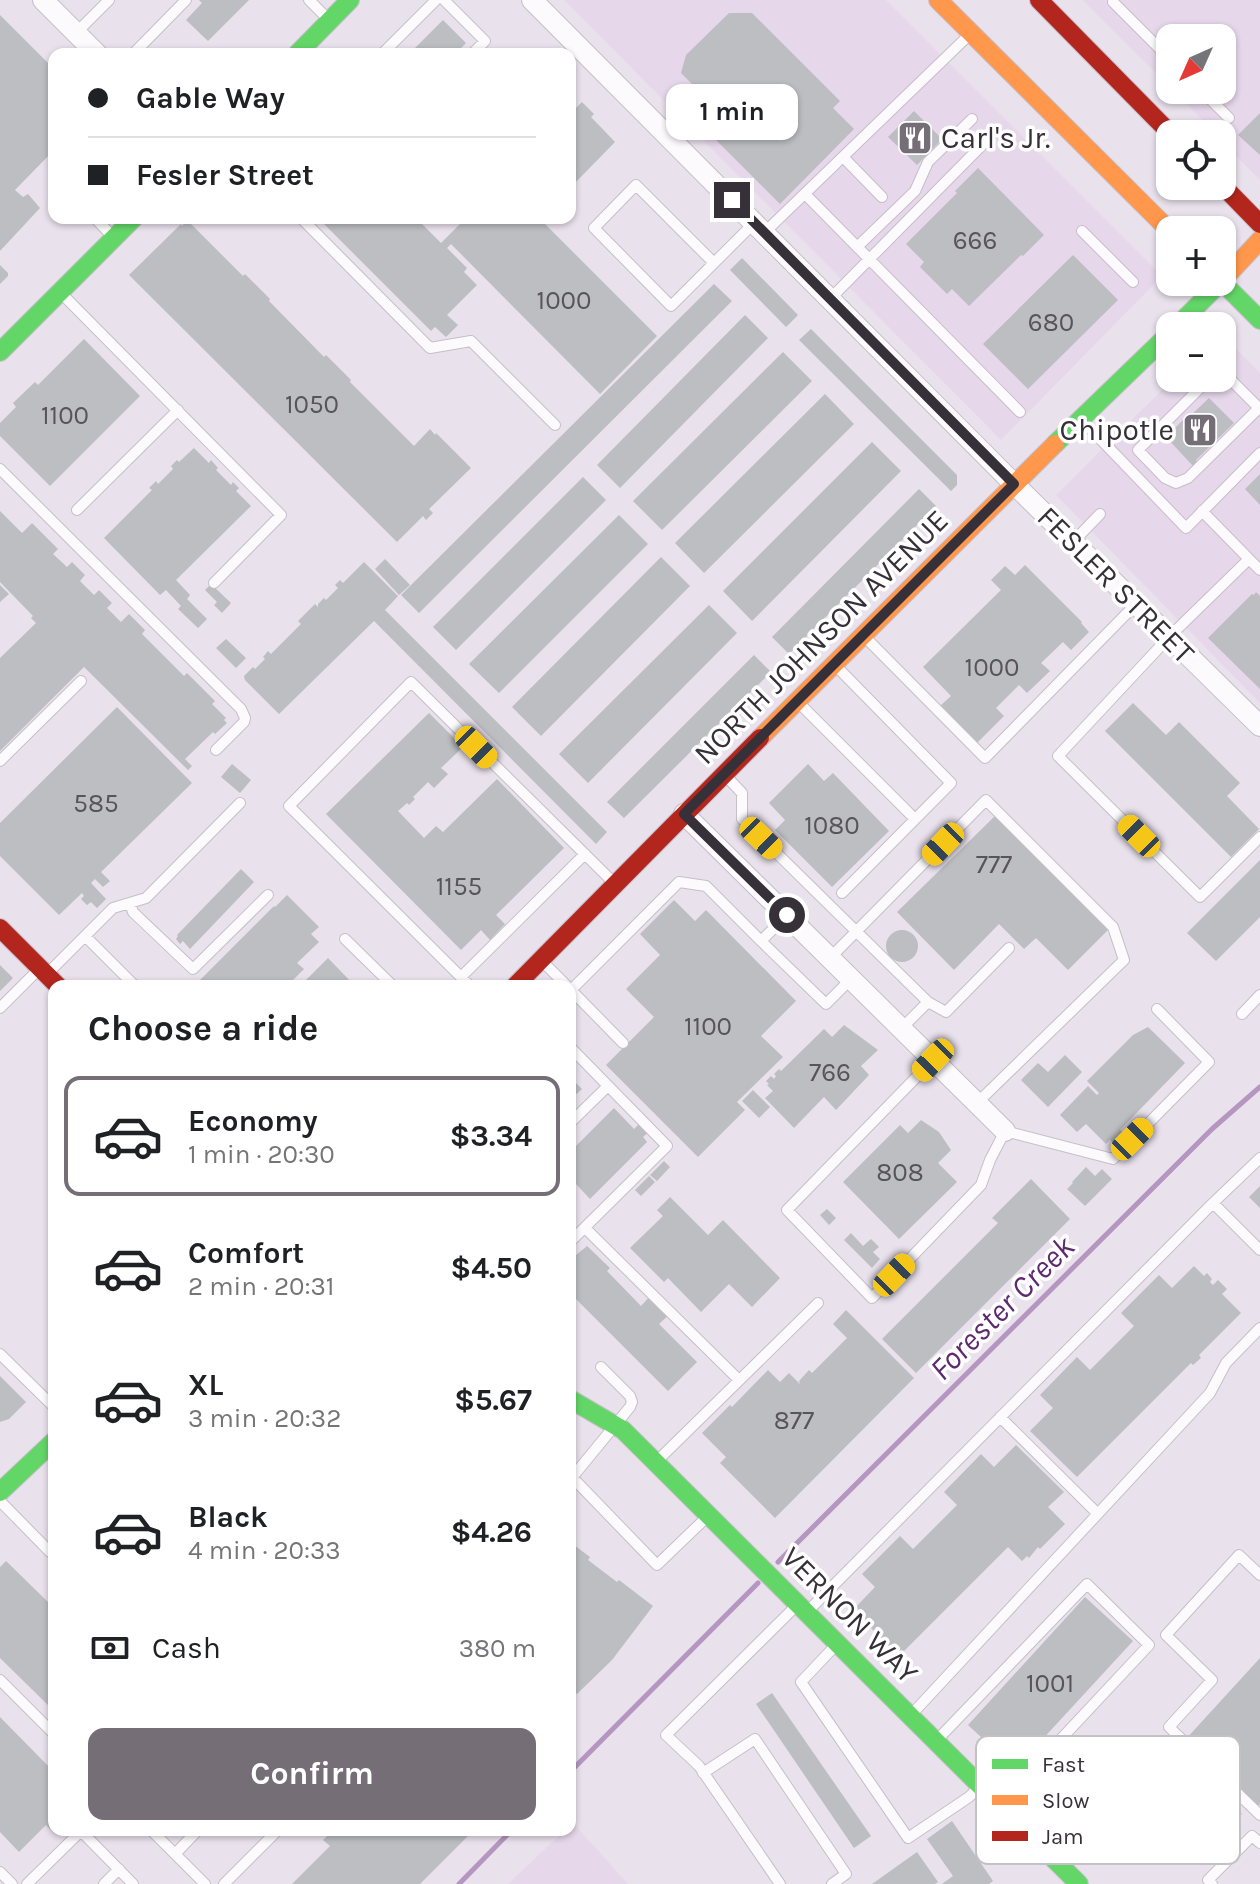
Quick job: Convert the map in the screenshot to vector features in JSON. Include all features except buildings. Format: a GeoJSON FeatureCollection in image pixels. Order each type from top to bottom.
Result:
{"type":"FeatureCollection","features":[{"type":"Feature","properties":{"kind":"main road"},"geometry":{"type":"LineString","coordinates":[[308,48],[350,0]]}},
{"type":"Feature","properties":{"kind":"main road"},"geometry":{"type":"LineString","coordinates":[[938,0],[1156,217]]}},
{"type":"Feature","properties":{"kind":"main road"},"geometry":{"type":"LineString","coordinates":[[1039,0],[1157,120]]}},
{"type":"Feature","properties":{"kind":"main road"},"geometry":{"type":"LineString","coordinates":[[1236,199],[1260,224]]}},
{"type":"Feature","properties":{"kind":"main road"},"geometry":{"type":"LineString","coordinates":[[0,352],[128,224]]}},
{"type":"Feature","properties":{"kind":"main road"},"geometry":{"type":"LineString","coordinates":[[1236,267],[1260,240]]}},
{"type":"Feature","properties":{"kind":"main road"},"geometry":{"type":"LineString","coordinates":[[1191,312],[1208,296]]}},
{"type":"Feature","properties":{"kind":"main road"},"geometry":{"type":"LineString","coordinates":[[1236,296],[1260,320]]}},
{"type":"Feature","properties":{"kind":"main road","name":"NORTH JOHNSON AVENUE"},"geometry":{"type":"LineString","coordinates":[[521,980],[1014,484],[1156,347]]}},
{"type":"Feature","properties":{"kind":"main road"},"geometry":{"type":"LineString","coordinates":[[0,928],[48,976]]}},
{"type":"Feature","properties":{"kind":"main road","name":"VERNON WAY"},"geometry":{"type":"LineString","coordinates":[[576,1402],[623,1430],[976,1781]]}},
{"type":"Feature","properties":{"kind":"main road"},"geometry":{"type":"LineString","coordinates":[[0,1492],[48,1447]]}},
{"type":"Feature","properties":{"kind":"street"},"geometry":{"type":"LineString","coordinates":[[43,0],[91,48]]}},
{"type":"Feature","properties":{"kind":"street","name":"FESLER STREET"},"geometry":{"type":"LineString","coordinates":[[532,0],[1260,726]]}},
{"type":"Feature","properties":{"kind":"street"},"geometry":{"type":"LineString","coordinates":[[684,814],[1005,1131]]}},
{"type":"Feature","properties":{"kind":"lane"},"geometry":{"type":"LineString","coordinates":[[76,33],[109,0]]}},
{"type":"Feature","properties":{"kind":"lane"},"geometry":{"type":"LineString","coordinates":[[139,48],[186,0]]}},
{"type":"Feature","properties":{"kind":"lane"},"geometry":{"type":"LineString","coordinates":[[309,0],[330,21]]}},
{"type":"Feature","properties":{"kind":"lane"},"geometry":{"type":"LineString","coordinates":[[388,48],[436,0]]}},
{"type":"Feature","properties":{"kind":"lane"},"geometry":{"type":"LineString","coordinates":[[444,0],[485,41],[478,48]]}},
{"type":"Feature","properties":{"kind":"lane"},"geometry":{"type":"LineString","coordinates":[[1113,2],[1156,45]]}},
{"type":"Feature","properties":{"kind":"lane"},"geometry":{"type":"LineString","coordinates":[[714,263],[636,185],[594,228],[671,306],[714,263],[805,194],[971,33]]}},
{"type":"Feature","properties":{"kind":"lane"},"geometry":{"type":"LineString","coordinates":[[1215,104],[1229,118]]}},
{"type":"Feature","properties":{"kind":"lane"},"geometry":{"type":"LineString","coordinates":[[857,247],[915,191],[928,162],[972,119]]}},
{"type":"Feature","properties":{"kind":"lane"},"geometry":{"type":"LineString","coordinates":[[830,299],[990,137]]}},
{"type":"Feature","properties":{"kind":"lane"},"geometry":{"type":"LineString","coordinates":[[843,157],[882,197]]}},
{"type":"Feature","properties":{"kind":"lane"},"geometry":{"type":"LineString","coordinates":[[805,194],[1020,412]]}},
{"type":"Feature","properties":{"kind":"lane"},"geometry":{"type":"LineString","coordinates":[[101,224],[114,238]]}},
{"type":"Feature","properties":{"kind":"lane"},"geometry":{"type":"LineString","coordinates":[[307,224],[430,348],[471,341],[555,425]]}},
{"type":"Feature","properties":{"kind":"lane"},"geometry":{"type":"LineString","coordinates":[[1082,231],[1133,282]]}},
{"type":"Feature","properties":{"kind":"lane"},"geometry":{"type":"LineString","coordinates":[[60,292],[281,515],[214,583]]}},
{"type":"Feature","properties":{"kind":"lane"},"geometry":{"type":"LineString","coordinates":[[1196,392],[1138,450],[1165,478],[1176,483],[1188,478],[1260,408],[1236,385]]}},
{"type":"Feature","properties":{"kind":"lane"},"geometry":{"type":"LineString","coordinates":[[77,510],[178,410]]}},
{"type":"Feature","properties":{"kind":"lane"},"geometry":{"type":"LineString","coordinates":[[1081,419],[1186,528],[1260,453]]}},
{"type":"Feature","properties":{"kind":"lane"},"geometry":{"type":"LineString","coordinates":[[0,469],[241,709],[244,722],[216,750]]}},
{"type":"Feature","properties":{"kind":"lane"},"geometry":{"type":"LineString","coordinates":[[1202,511],[1260,570]]}},
{"type":"Feature","properties":{"kind":"lane"},"geometry":{"type":"LineString","coordinates":[[1073,542],[1100,514]]}},
{"type":"Feature","properties":{"kind":"lane"},"geometry":{"type":"LineString","coordinates":[[1249,559],[1169,637],[1058,756],[1200,897],[1260,837]]}},
{"type":"Feature","properties":{"kind":"lane"},"geometry":{"type":"LineString","coordinates":[[863,635],[985,758],[1136,604]]}},
{"type":"Feature","properties":{"kind":"lane"},"geometry":{"type":"LineString","coordinates":[[834,664],[951,783],[842,893]]}},
{"type":"Feature","properties":{"kind":"lane"},"geometry":{"type":"LineString","coordinates":[[0,761],[81,681]]}},
{"type":"Feature","properties":{"kind":"lane"},"geometry":{"type":"LineString","coordinates":[[464,980],[289,806],[411,682],[615,884]]}},
{"type":"Feature","properties":{"kind":"lane"},"geometry":{"type":"LineString","coordinates":[[797,701],[915,819]]}},
{"type":"Feature","properties":{"kind":"lane"},"geometry":{"type":"LineString","coordinates":[[724,774],[742,793],[742,819],[928,1002],[946,1012],[1009,948]]}},
{"type":"Feature","properties":{"kind":"lane"},"geometry":{"type":"LineString","coordinates":[[830,958],[986,800],[1113,927],[1124,960],[977,1103]]}},
{"type":"Feature","properties":{"kind":"lane"},"geometry":{"type":"LineString","coordinates":[[0,1008],[48,976],[113,908],[146,898],[240,803]]}},
{"type":"Feature","properties":{"kind":"lane"},"geometry":{"type":"LineString","coordinates":[[461,977],[585,854]]}},
{"type":"Feature","properties":{"kind":"lane"},"geometry":{"type":"LineString","coordinates":[[576,981],[679,882],[706,886],[826,1004],[851,979]]}},
{"type":"Feature","properties":{"kind":"lane"},"geometry":{"type":"LineString","coordinates":[[130,903],[133,912],[193,969],[268,895]]}},
{"type":"Feature","properties":{"kind":"lane"},"geometry":{"type":"LineString","coordinates":[[761,941],[787,915]]}},
{"type":"Feature","properties":{"kind":"lane"},"geometry":{"type":"LineString","coordinates":[[85,936],[129,980]]}},
{"type":"Feature","properties":{"kind":"lane"},"geometry":{"type":"LineString","coordinates":[[345,939],[387,980]]}},
{"type":"Feature","properties":{"kind":"lane"},"geometry":{"type":"LineString","coordinates":[[541,960],[561,980]]}},
{"type":"Feature","properties":{"kind":"lane"},"geometry":{"type":"LineString","coordinates":[[576,995],[623,1043]]}},
{"type":"Feature","properties":{"kind":"lane"},"geometry":{"type":"LineString","coordinates":[[1242,1014],[1260,995]]}},
{"type":"Feature","properties":{"kind":"lane"},"geometry":{"type":"LineString","coordinates":[[901,1029],[928,1002]]}},
{"type":"Feature","properties":{"kind":"lane"},"geometry":{"type":"LineString","coordinates":[[933,1060],[787,1210],[872,1298],[981,1185],[1005,1131],[1113,1159],[1209,1062],[1157,1009]]}},
{"type":"Feature","properties":{"kind":"lane"},"geometry":{"type":"LineString","coordinates":[[576,1053],[667,1146],[576,1236]]}},
{"type":"Feature","properties":{"kind":"lane"},"geometry":{"type":"LineString","coordinates":[[576,1117],[608,1086]]}},
{"type":"Feature","properties":{"kind":"lane"},"geometry":{"type":"LineString","coordinates":[[780,1884],[699,1766],[666,1735],[803,1608],[1000,1417],[1260,1158]]}},
{"type":"Feature","properties":{"kind":"lane"},"geometry":{"type":"LineString","coordinates":[[1213,1203],[1260,1250]]}},
{"type":"Feature","properties":{"kind":"lane"},"geometry":{"type":"LineString","coordinates":[[585,1228],[739,1380]]}},
{"type":"Feature","properties":{"kind":"lane"},"geometry":{"type":"LineString","coordinates":[[656,1462],[818,1303]]}},
{"type":"Feature","properties":{"kind":"lane"},"geometry":{"type":"LineString","coordinates":[[910,1715],[1210,1393],[1226,1363],[1260,1328]]}},
{"type":"Feature","properties":{"kind":"lane"},"geometry":{"type":"LineString","coordinates":[[0,1354],[48,1401]]}},
{"type":"Feature","properties":{"kind":"lane"},"geometry":{"type":"LineString","coordinates":[[576,1471],[632,1402],[630,1396],[601,1367]]}},
{"type":"Feature","properties":{"kind":"lane"},"geometry":{"type":"LineString","coordinates":[[1000,1417],[1098,1514]]}},
{"type":"Feature","properties":{"kind":"lane"},"geometry":{"type":"LineString","coordinates":[[576,1482],[657,1565],[710,1515]]}},
{"type":"Feature","properties":{"kind":"lane"},"geometry":{"type":"LineString","coordinates":[[0,1501],[48,1547]]}},
{"type":"Feature","properties":{"kind":"lane"},"geometry":{"type":"LineString","coordinates":[[1178,1736],[1169,1727],[1212,1680],[1166,1635],[1239,1555],[1260,1575]]}},
{"type":"Feature","properties":{"kind":"lane"},"geometry":{"type":"LineString","coordinates":[[936,1741],[1087,1584],[1149,1645],[1063,1736]]}},
{"type":"Feature","properties":{"kind":"lane"},"geometry":{"type":"LineString","coordinates":[[838,1643],[801,1682],[908,1838],[976,1789]]}},
{"type":"Feature","properties":{"kind":"lane"},"geometry":{"type":"LineString","coordinates":[[0,1680],[48,1728]]}},
{"type":"Feature","properties":{"kind":"lane"},"geometry":{"type":"LineString","coordinates":[[703,1773],[755,1739],[846,1874],[832,1884]]}},
{"type":"Feature","properties":{"kind":"lane"},"geometry":{"type":"LineString","coordinates":[[1240,1796],[1260,1815]]}},
{"type":"Feature","properties":{"kind":"lane"},"geometry":{"type":"LineString","coordinates":[[27,1884],[76,1836]]}},
{"type":"Feature","properties":{"kind":"lane"},"geometry":{"type":"LineString","coordinates":[[86,1836],[133,1884]]}},
{"type":"Feature","properties":{"kind":"lane"},"geometry":{"type":"LineString","coordinates":[[157,1836],[205,1884]]}},
{"type":"Feature","properties":{"kind":"lane"},"geometry":{"type":"LineString","coordinates":[[175,1854],[192,1836]]}},
{"type":"Feature","properties":{"kind":"lane"},"geometry":{"type":"LineString","coordinates":[[224,1884],[272,1836]]}},
{"type":"Feature","properties":{"kind":"lane"},"geometry":{"type":"LineString","coordinates":[[1240,1848],[1252,1836],[1260,1843]]}},
{"type":"Feature","properties":{"kind":"lane"},"geometry":{"type":"LineString","coordinates":[[1212,1884],[1208,1880],[1224,1864]]}},
{"type":"Feature","properties":{"kind":"lane"},"geometry":{"type":"LineString","coordinates":[[104,1884],[119,1869]]}},
{"type":"Feature","properties":{"kind":"lane"},"geometry":{"type":"LineString","coordinates":[[0,1872],[12,1884]]}},
{"type":"Feature","properties":{"kind":"shaded area"},"geometry":{"type":"Polygon","coordinates":[[[564,0],[886,0],[1156,270],[1156,282],[1001,440],[564,0]]]}},
{"type":"Feature","properties":{"kind":"shaded area"},"geometry":{"type":"Polygon","coordinates":[[[1083,0],[1260,0],[1260,180],[1236,155],[1236,120],[1202,120],[1187,104],[1236,104],[1236,24],[1156,24],[1156,73],[1083,0]]]}},
{"type":"Feature","properties":{"kind":"shaded area"},"geometry":{"type":"Polygon","coordinates":[[[1236,349],[1260,373],[1260,703],[1056,495],[1160,392],[1236,392],[1236,349]]]}},
{"type":"Feature","properties":{"kind":"shaded area"},"geometry":{"type":"Polygon","coordinates":[[[576,1826],[628,1884],[508,1884],[559,1836],[576,1836],[576,1826]]]}},
{"type":"Feature","properties":{"kind":"waterway","name":"Forester Creek"},"geometry":{"type":"LineString","coordinates":[[778,1562],[1212,1129],[1260,1087]]}},
{"type":"Feature","properties":{"kind":"waterway","name":"Forester Creek"},"geometry":{"type":"LineString","coordinates":[[576,1766],[758,1583]]}},
{"type":"Feature","properties":{"kind":"waterway","name":"Forester Creek"},"geometry":{"type":"LineString","coordinates":[[459,1884],[506,1836]]}},
{"type":"Feature","properties":{"kind":"traffic: fast"},"geometry":{"type":"LineString","coordinates":[[303,48],[350,0]]}},
{"type":"Feature","properties":{"kind":"traffic: fast"},"geometry":{"type":"LineString","coordinates":[[0,352],[128,224]]}},
{"type":"Feature","properties":{"kind":"traffic: fast"},"geometry":{"type":"LineString","coordinates":[[1191,312],[1207,296]]}},
{"type":"Feature","properties":{"kind":"traffic: fast"},"geometry":{"type":"LineString","coordinates":[[1236,296],[1260,320]]}},
{"type":"Feature","properties":{"kind":"traffic: fast"},"geometry":{"type":"LineString","coordinates":[[1055,444],[1156,347]]}},
{"type":"Feature","properties":{"kind":"traffic: fast"},"geometry":{"type":"LineString","coordinates":[[576,1403],[623,1430],[976,1781]]}},
{"type":"Feature","properties":{"kind":"traffic: fast"},"geometry":{"type":"LineString","coordinates":[[0,1492],[48,1447]]}},
{"type":"Feature","properties":{"kind":"traffic: fast"},"geometry":{"type":"LineString","coordinates":[[1059,1864],[1079,1884]]}},
{"type":"Feature","properties":{"kind":"traffic: slow"},"geometry":{"type":"LineString","coordinates":[[938,0],[1156,217]]}},
{"type":"Feature","properties":{"kind":"traffic: slow"},"geometry":{"type":"LineString","coordinates":[[1236,266],[1260,240]]}},
{"type":"Feature","properties":{"kind":"traffic: slow"},"geometry":{"type":"LineString","coordinates":[[760,738],[1055,444]]}},
{"type":"Feature","properties":{"kind":"traffic: jam"},"geometry":{"type":"LineString","coordinates":[[1039,0],[1157,120]]}},
{"type":"Feature","properties":{"kind":"traffic: jam"},"geometry":{"type":"LineString","coordinates":[[1236,199],[1260,224]]}},
{"type":"Feature","properties":{"kind":"traffic: jam"},"geometry":{"type":"LineString","coordinates":[[521,980],[760,738]]}},
{"type":"Feature","properties":{"kind":"traffic: jam"},"geometry":{"type":"LineString","coordinates":[[0,928],[52,980]]}},
{"type":"Feature","properties":{"kind":"place","name":"Carl's Jr."},"geometry":{"type":"Point","coordinates":[915,138]}},
{"type":"Feature","properties":{"kind":"place","name":"Chipotle"},"geometry":{"type":"Point","coordinates":[1200,430]}},
{"type":"Feature","properties":{"kind":"route"},"geometry":{"type":"LineString","coordinates":[[732,200],[1014,484],[684,814],[787,915]]}}]}
